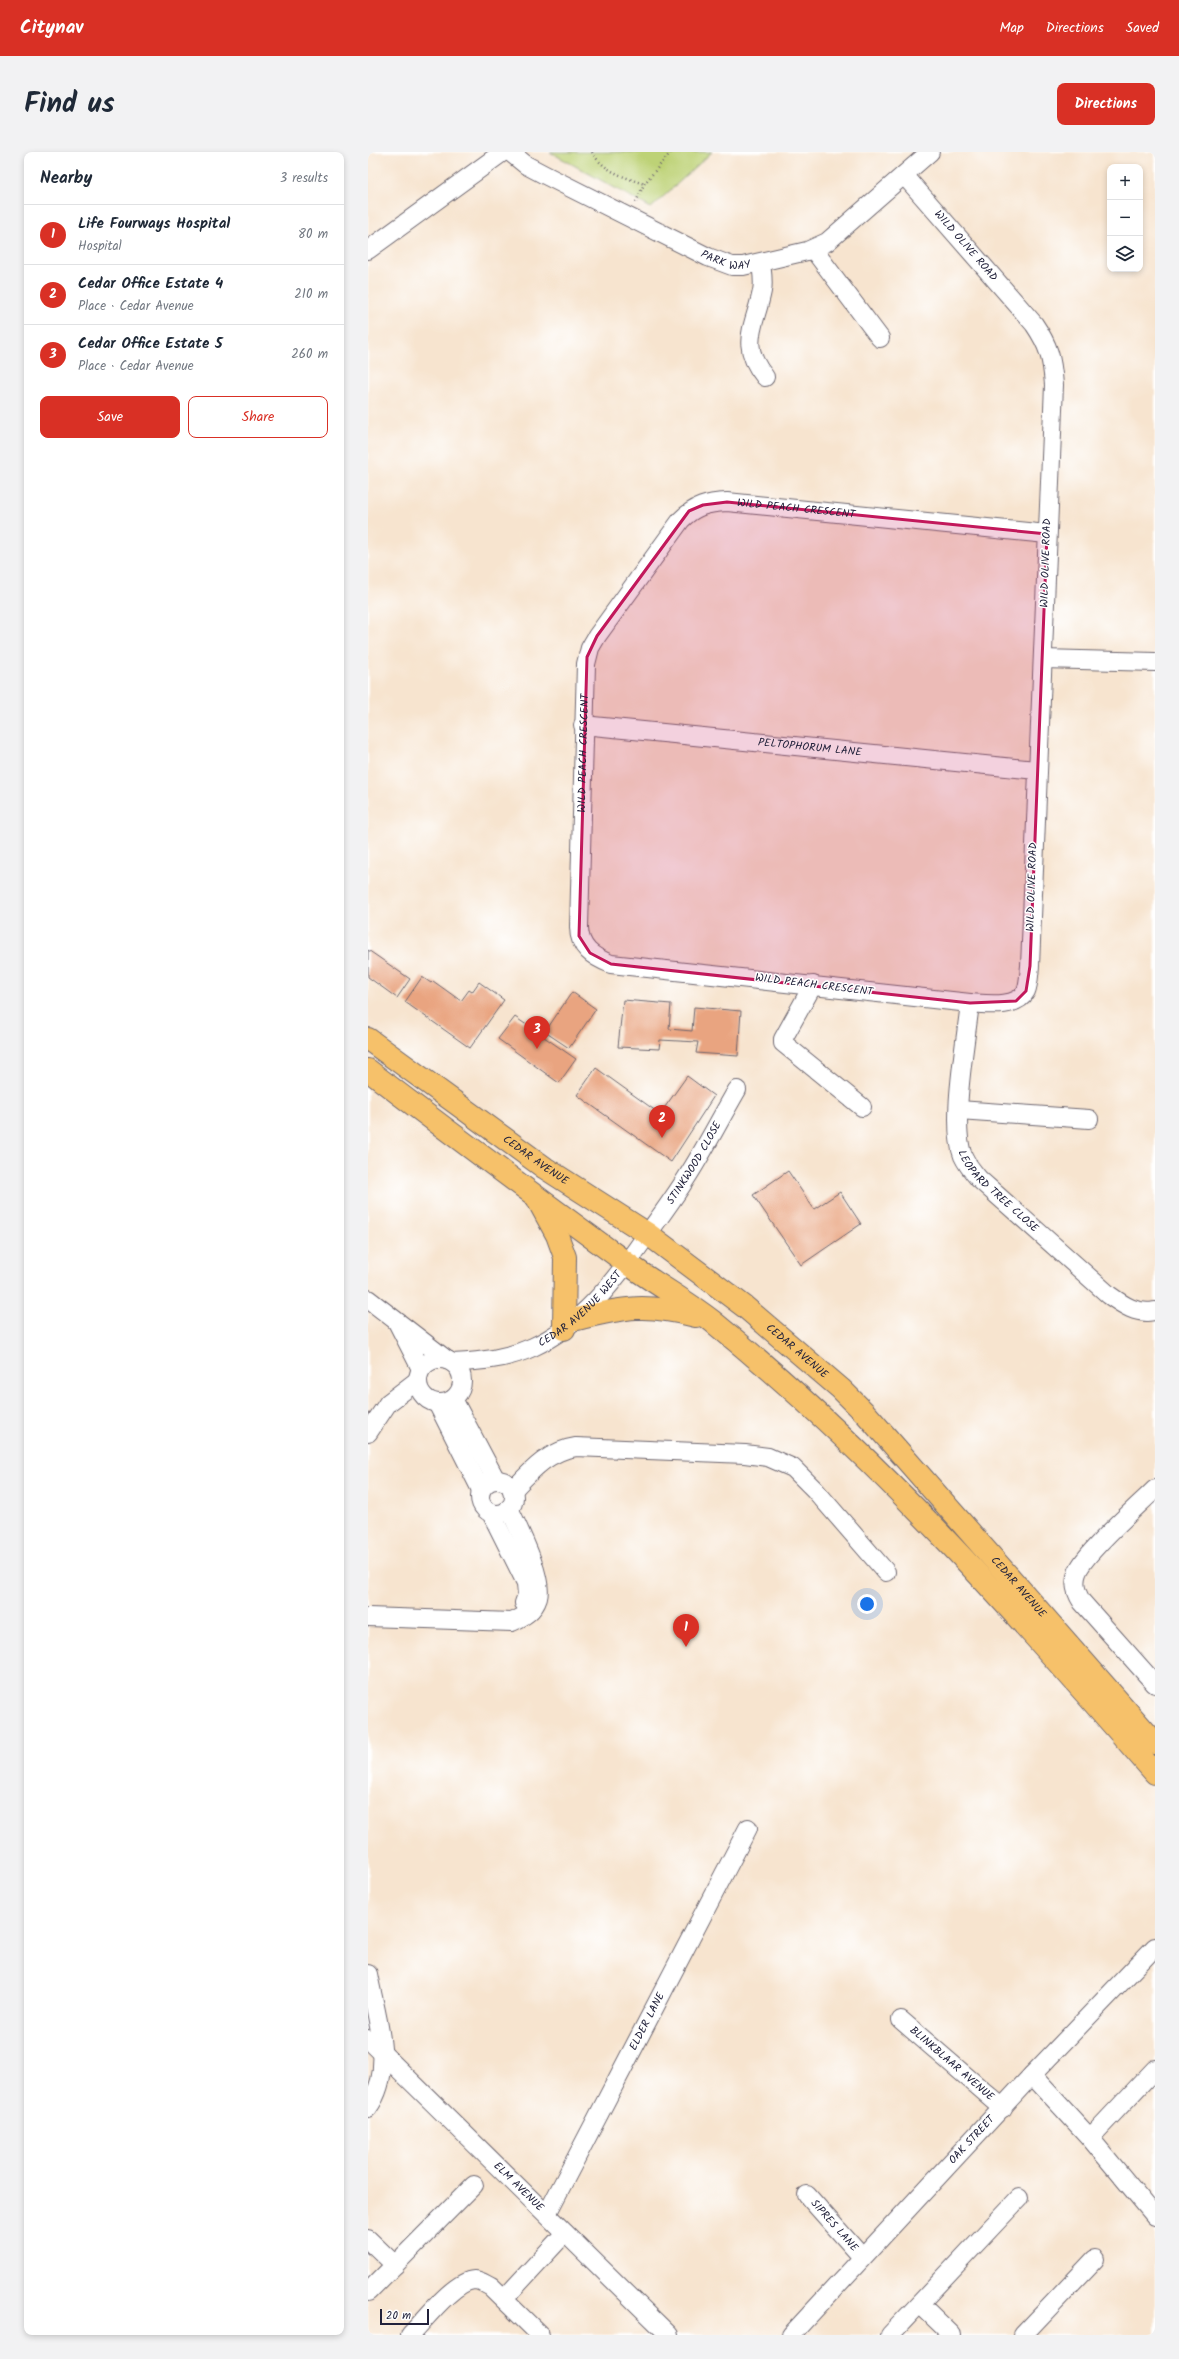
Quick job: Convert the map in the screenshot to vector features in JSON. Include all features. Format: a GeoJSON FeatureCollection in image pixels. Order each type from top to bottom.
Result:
{"type":"FeatureCollection","features":[{"type":"Feature","properties":{"kind":"main road","name":"CEDAR AVENUE"},"geometry":{"type":"LineString","coordinates":[[368,1039],[545,1168],[648,1234],[751,1312],[840,1389],[872,1421],[1155,1743]]}},
{"type":"Feature","properties":{"kind":"main road","name":"CEDAR AVENUE"},"geometry":{"type":"LineString","coordinates":[[368,1070],[627,1264],[709,1319],[827,1422],[902,1494],[1092,1700],[1155,1773]]}},
{"type":"Feature","properties":{"kind":"main road"},"geometry":{"type":"LineString","coordinates":[[535,1195],[557,1235],[565,1258],[571,1324],[639,1306],[671,1310],[709,1319]]}},
{"type":"Feature","properties":{"kind":"street"},"geometry":{"type":"LineString","coordinates":[[368,250],[503,152]]}},
{"type":"Feature","properties":{"kind":"street","name":"PARK WAY"},"geometry":{"type":"LineString","coordinates":[[510,152],[526,165],[628,218],[722,264],[742,266],[761,263],[813,249],[837,235],[930,152]]}},
{"type":"Feature","properties":{"kind":"street","name":"WILD OLIVE ROAD"},"geometry":{"type":"LineString","coordinates":[[904,176],[1034,324],[1049,349],[1054,385],[1043,659],[1036,770],[1028,981],[1026,990],[1016,1001]]}},
{"type":"Feature","properties":{"kind":"street"},"geometry":{"type":"LineString","coordinates":[[813,249],[880,338]]}},
{"type":"Feature","properties":{"kind":"street"},"geometry":{"type":"LineString","coordinates":[[761,263],[762,290],[751,328],[749,343],[755,364],[765,376]]}},
{"type":"Feature","properties":{"kind":"street","name":"WILD PEACH CRESCENT"},"geometry":{"type":"LineString","coordinates":[[1016,1001],[1005,1003],[970,1003],[611,964],[599,959],[585,949],[579,936],[583,725],[586,664],[590,648],[680,520],[696,507],[712,503],[727,502],[1047,534]]}},
{"type":"Feature","properties":{"kind":"street"},"geometry":{"type":"LineString","coordinates":[[1043,659],[1155,662]]}},
{"type":"Feature","properties":{"kind":"street","name":"PELTOPHORUM LANE"},"geometry":{"type":"LineString","coordinates":[[583,725],[1036,770]]}},
{"type":"Feature","properties":{"kind":"street"},"geometry":{"type":"LineString","coordinates":[[813,985],[783,1039],[783,1043],[862,1107]]}},
{"type":"Feature","properties":{"kind":"street","name":"LEOPARD TREE CLOSE"},"geometry":{"type":"LineString","coordinates":[[970,1003],[957,1130],[963,1156],[979,1179],[1114,1298],[1136,1311],[1147,1313],[1155,1311]]}},
{"type":"Feature","properties":{"kind":"street","name":"STINKWOOD CLOSE"},"geometry":{"type":"LineString","coordinates":[[648,1234],[687,1176],[737,1090]]}},
{"type":"Feature","properties":{"kind":"street"},"geometry":{"type":"LineString","coordinates":[[959,1110],[1089,1119]]}},
{"type":"Feature","properties":{"kind":"street","name":"CEDAR AVENUE WEST"},"geometry":{"type":"LineString","coordinates":[[462,1380],[494,1360],[533,1347],[571,1324],[627,1264],[648,1234]]}},
{"type":"Feature","properties":{"kind":"street"},"geometry":{"type":"LineString","coordinates":[[368,1299],[396,1320],[450,1361],[461,1374],[462,1380],[458,1394],[445,1401],[426,1398],[396,1320]]}},
{"type":"Feature","properties":{"kind":"street","name":"CEDAR AVENUE WEST"},"geometry":{"type":"LineString","coordinates":[[368,1433],[384,1408],[397,1394],[420,1381],[432,1360],[494,1360]]}},
{"type":"Feature","properties":{"kind":"street"},"geometry":{"type":"LineString","coordinates":[[368,1617],[512,1622],[532,1609],[538,1600],[539,1591],[534,1570],[500,1490],[445,1401]]}},
{"type":"Feature","properties":{"kind":"street"},"geometry":{"type":"LineString","coordinates":[[512,1622],[526,1599],[527,1589],[491,1513],[481,1504],[555,1452],[576,1447],[745,1454],[768,1457],[793,1468],[815,1490],[886,1572]]}},
{"type":"Feature","properties":{"kind":"street"},"geometry":{"type":"LineString","coordinates":[[1155,1489],[1081,1564],[1075,1581],[1078,1596],[1082,1602],[1155,1684]]}},
{"type":"Feature","properties":{"kind":"street"},"geometry":{"type":"LineString","coordinates":[[491,1513],[504,1512],[500,1490]]}},
{"type":"Feature","properties":{"kind":"street","name":"ELDER LANE"},"geometry":{"type":"LineString","coordinates":[[547,2214],[748,1828]]}},
{"type":"Feature","properties":{"kind":"street","name":"OAK STREET"},"geometry":{"type":"LineString","coordinates":[[791,2335],[1032,2075],[1155,1947]]}},
{"type":"Feature","properties":{"kind":"street"},"geometry":{"type":"LineString","coordinates":[[368,1974],[384,2055],[378,2089],[368,2108]]}},
{"type":"Feature","properties":{"kind":"street","name":"BLINKBLAAR AVENUE"},"geometry":{"type":"LineString","coordinates":[[901,2020],[1003,2108]]}},
{"type":"Feature","properties":{"kind":"street","name":"ELM AVENUE"},"geometry":{"type":"LineString","coordinates":[[368,2039],[669,2335]]}},
{"type":"Feature","properties":{"kind":"street"},"geometry":{"type":"LineString","coordinates":[[1090,2138],[1155,2069]]}},
{"type":"Feature","properties":{"kind":"street"},"geometry":{"type":"LineString","coordinates":[[1032,2075],[1090,2138],[1155,2216]]}},
{"type":"Feature","properties":{"kind":"street"},"geometry":{"type":"LineString","coordinates":[[368,2292],[474,2185]]}},
{"type":"Feature","properties":{"kind":"street","name":"SIPRES LANE"},"geometry":{"type":"LineString","coordinates":[[807,2195],[862,2257]]}},
{"type":"Feature","properties":{"kind":"street"},"geometry":{"type":"LineString","coordinates":[[890,2335],[921,2305],[1020,2198]]}},
{"type":"Feature","properties":{"kind":"street"},"geometry":{"type":"LineString","coordinates":[[504,2299],[565,2233]]}},
{"type":"Feature","properties":{"kind":"street"},"geometry":{"type":"LineString","coordinates":[[368,2239],[395,2265]]}},
{"type":"Feature","properties":{"kind":"street"},"geometry":{"type":"LineString","coordinates":[[1023,2335],[1095,2259]]}},
{"type":"Feature","properties":{"kind":"street"},"geometry":{"type":"LineString","coordinates":[[410,2335],[449,2294],[466,2282],[481,2281],[504,2299],[540,2335]]}},
{"type":"Feature","properties":{"kind":"street"},"geometry":{"type":"LineString","coordinates":[[921,2305],[952,2335]]}},
{"type":"Feature","properties":{"kind":"path"},"geometry":{"type":"LineString","coordinates":[[592,152],[598,162],[621,177],[644,184]]}},
{"type":"Feature","properties":{"kind":"path"},"geometry":{"type":"LineString","coordinates":[[628,218],[644,184],[671,152]]}},
{"type":"Feature","properties":{"kind":"highlighted area"},"geometry":{"type":"Polygon","coordinates":[[[727,502],[1047,534],[1030,966],[1026,991],[1016,1001],[970,1003],[611,964],[590,953],[579,936],[587,657],[597,636],[689,511],[703,505],[727,502]]]}},
{"type":"Feature","properties":{"kind":"green space"},"geometry":{"type":"Polygon","coordinates":[[[550,152],[712,152],[651,208],[550,152]]]}},
{"type":"Feature","properties":{"kind":"building"},"geometry":{"type":"Polygon","coordinates":[[[368,950],[410,979],[397,998],[368,977],[368,950]]]}},
{"type":"Feature","properties":{"kind":"building"},"geometry":{"type":"Polygon","coordinates":[[[422,977],[431,983],[433,981],[461,1001],[469,990],[472,992],[479,982],[504,1000],[470,1048],[405,1002],[422,977]]]}},
{"type":"Feature","properties":{"kind":"building"},"geometry":{"type":"Polygon","coordinates":[[[572,992],[596,1009],[569,1048],[545,1032],[572,992]]]}},
{"type":"Feature","properties":{"kind":"building"},"geometry":{"type":"Polygon","coordinates":[[[623,1000],[671,1004],[669,1029],[692,1031],[694,1007],[741,1011],[738,1056],[696,1053],[698,1042],[660,1040],[659,1049],[618,1047],[623,1000]]]}},
{"type":"Feature","properties":{"kind":"building"},"geometry":{"type":"Polygon","coordinates":[[[515,1017],[576,1059],[559,1083],[498,1039],[515,1017]]]}},
{"type":"Feature","properties":{"kind":"building"},"geometry":{"type":"Polygon","coordinates":[[[596,1068],[660,1114],[687,1076],[714,1096],[671,1162],[577,1095],[596,1068]]]}},
{"type":"Feature","properties":{"kind":"building"},"geometry":{"type":"Polygon","coordinates":[[[788,1171],[814,1209],[840,1192],[861,1224],[801,1265],[753,1195],[788,1171]]]}},
{"type":"Feature","properties":{"kind":"place","name":"Cedar Office Estate 5"},"geometry":{"type":"Point","coordinates":[537,1049]}},
{"type":"Feature","properties":{"kind":"place","name":"Cedar Office Estate 4"},"geometry":{"type":"Point","coordinates":[662,1138]}},
{"type":"Feature","properties":{"kind":"place","name":"Life Fourways Hospital"},"geometry":{"type":"Point","coordinates":[686,1647]}}]}
